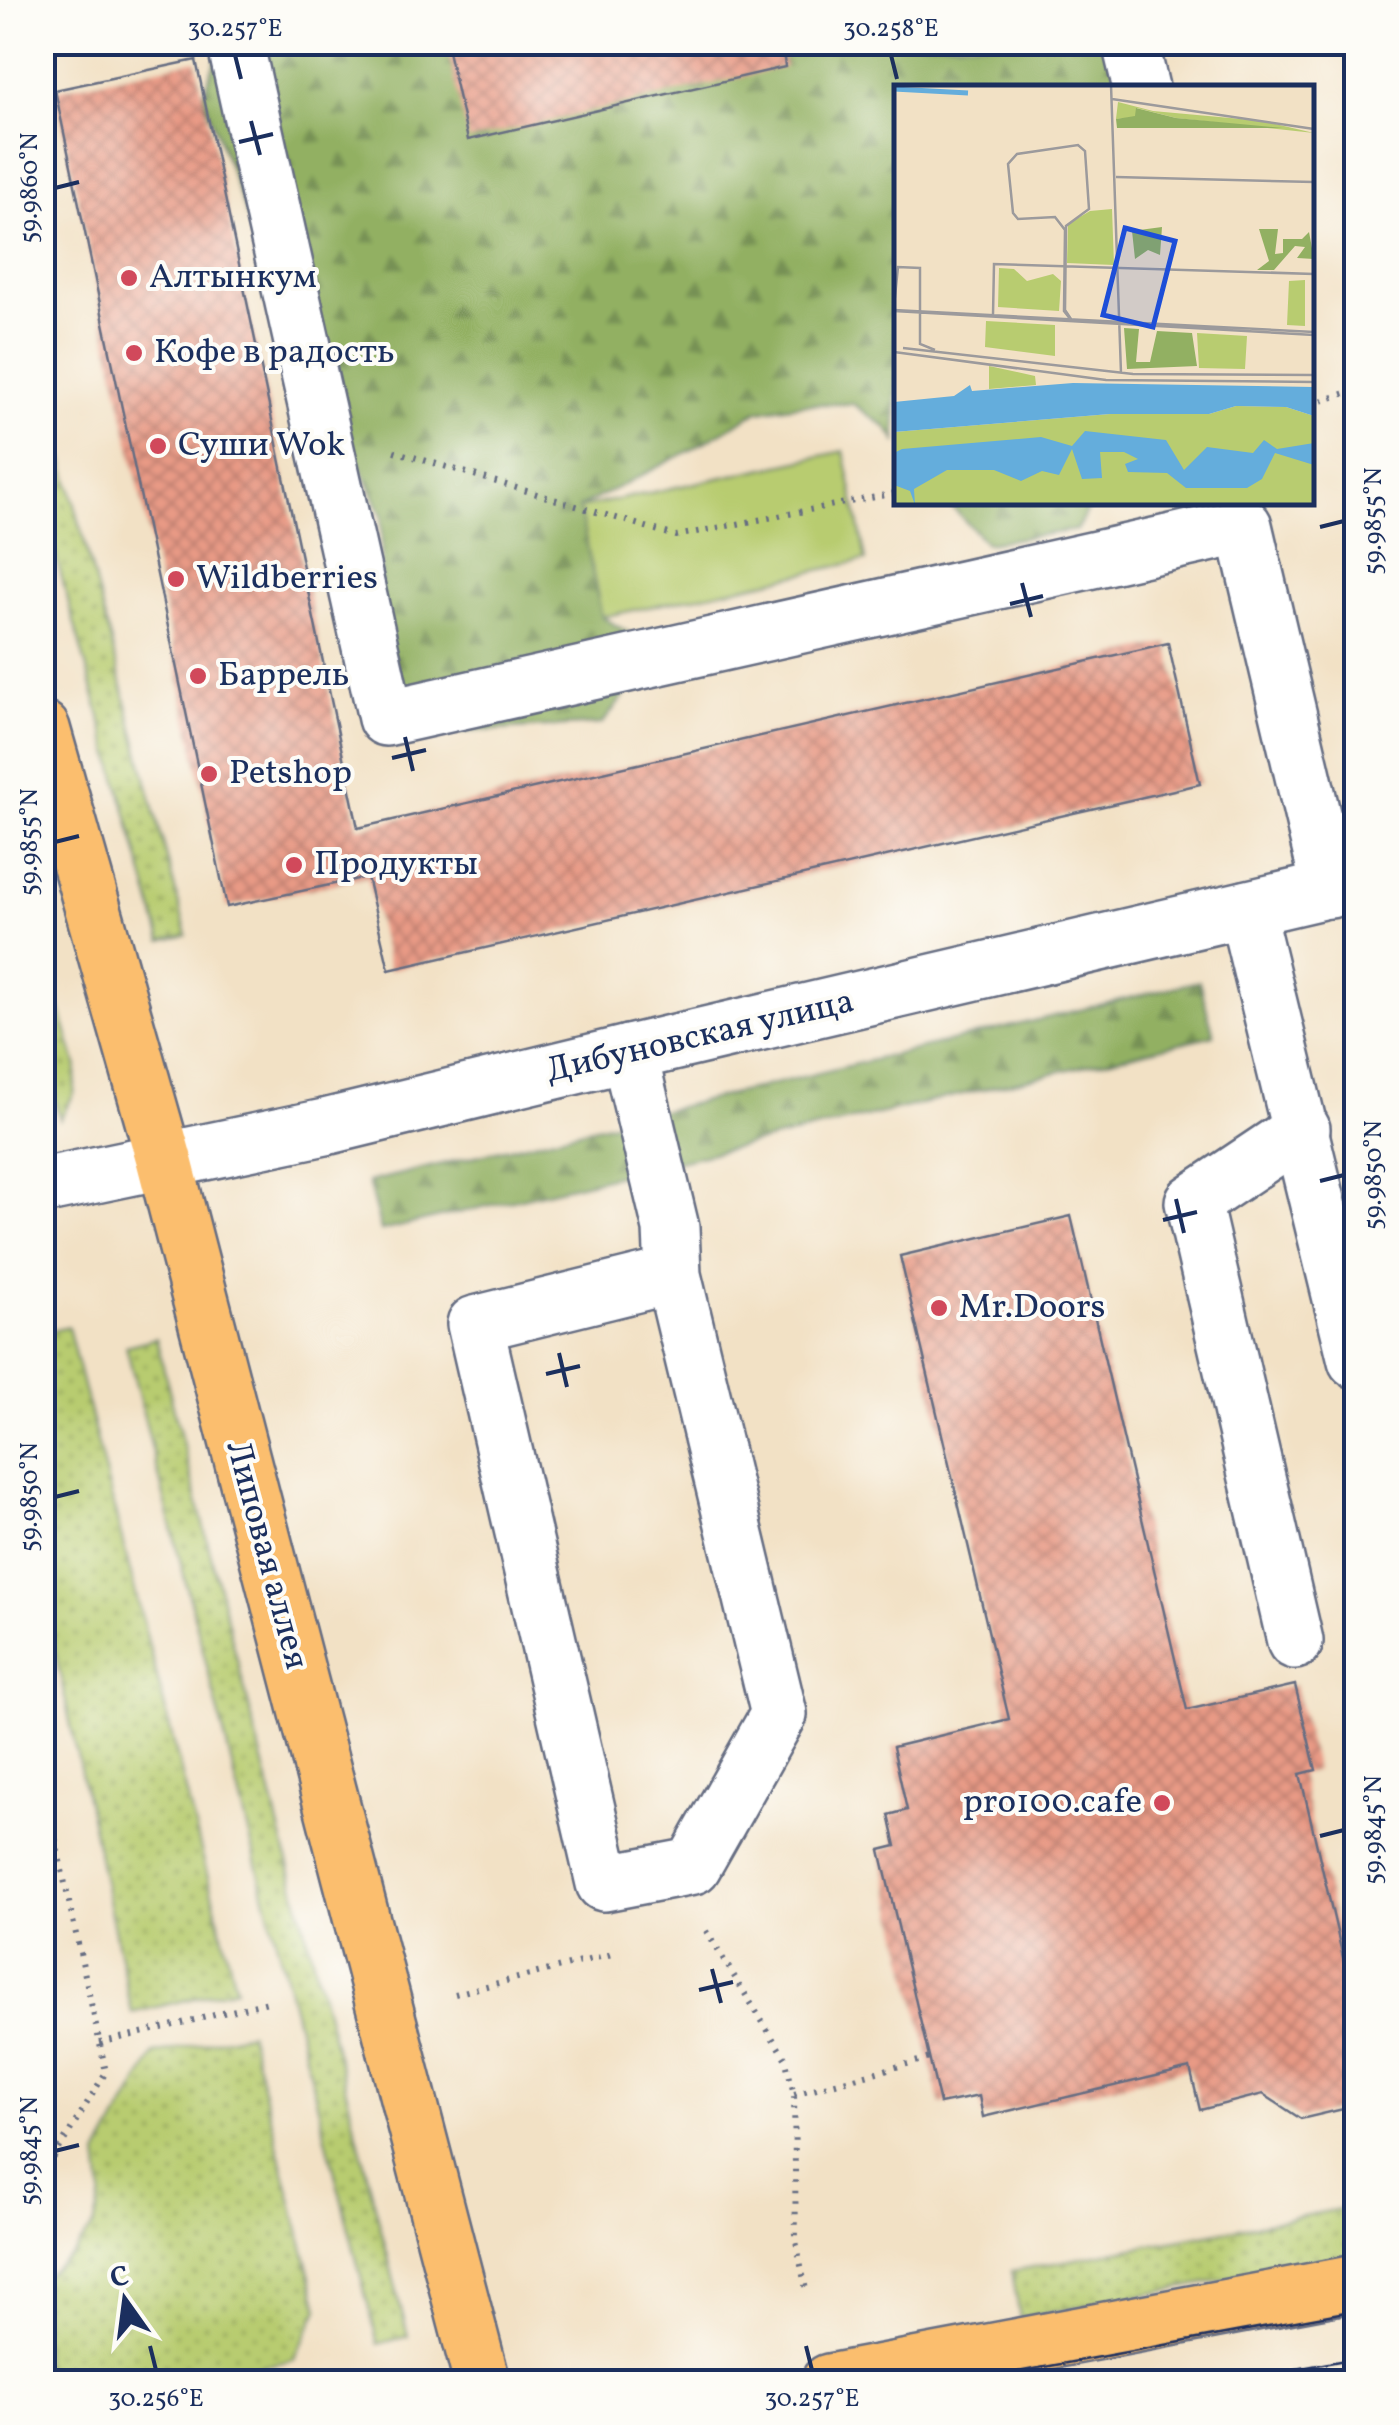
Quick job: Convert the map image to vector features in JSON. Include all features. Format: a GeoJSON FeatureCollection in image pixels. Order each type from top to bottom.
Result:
{"type":"FeatureCollection","features":[{"type":"Feature","properties":{"kind":"main road","name":"Липовая аллея"},"geometry":{"type":"LineString","coordinates":[[42,730],[164,1159],[482,2382]]}},
{"type":"Feature","properties":{"kind":"main road"},"geometry":{"type":"LineString","coordinates":[[829,2382],[1356,2283]]}},
{"type":"Feature","properties":{"kind":"street"},"geometry":{"type":"LineString","coordinates":[[236,42],[386,718],[1241,514],[1343,886]]}},
{"type":"Feature","properties":{"kind":"street"},"geometry":{"type":"LineString","coordinates":[[1130,42],[1140,85]]}},
{"type":"Feature","properties":{"kind":"street","name":"Дибуновская улица"},"geometry":{"type":"LineString","coordinates":[[42,1186],[325,1127],[1343,886]]}},
{"type":"Feature","properties":{"kind":"street"},"geometry":{"type":"LineString","coordinates":[[1246,909],[1356,1360]]}},
{"type":"Feature","properties":{"kind":"street"},"geometry":{"type":"LineString","coordinates":[[629,1052],[671,1228],[673,1274],[779,1714],[693,1866],[604,1883],[475,1324],[673,1274]]}},
{"type":"Feature","properties":{"kind":"street"},"geometry":{"type":"LineString","coordinates":[[1295,1642],[1193,1202],[1302,1130]]}},
{"type":"Feature","properties":{"kind":"path"},"geometry":{"type":"LineString","coordinates":[[1314,403],[1356,390]]}},
{"type":"Feature","properties":{"kind":"path"},"geometry":{"type":"LineString","coordinates":[[322,429],[676,536],[894,494]]}},
{"type":"Feature","properties":{"kind":"path"},"geometry":{"type":"LineString","coordinates":[[42,1778],[106,2072],[42,2177]]}},
{"type":"Feature","properties":{"kind":"path"},"geometry":{"type":"LineString","coordinates":[[693,1866],[706,1930],[786,2058],[794,2094],[796,2241],[806,2290]]}},
{"type":"Feature","properties":{"kind":"path"},"geometry":{"type":"LineString","coordinates":[[455,1994],[628,1950]]}},
{"type":"Feature","properties":{"kind":"path"},"geometry":{"type":"LineString","coordinates":[[100,2043],[268,2002]]}},
{"type":"Feature","properties":{"kind":"path"},"geometry":{"type":"LineString","coordinates":[[794,2094],[930,2058]]}},
{"type":"Feature","properties":{"kind":"green space"},"geometry":{"type":"Polygon","coordinates":[[[222,42],[1114,42],[1121,85],[894,85],[894,438],[887,428],[853,404],[806,404],[758,411],[580,507],[602,617],[636,637],[639,677],[602,724],[460,732],[407,702],[380,620],[382,515],[312,357],[281,311],[203,95],[222,42]]]}},
{"type":"Feature","properties":{"kind":"green space"},"geometry":{"type":"Polygon","coordinates":[[[42,378],[187,935],[162,941],[43,510],[42,378]]]}},
{"type":"Feature","properties":{"kind":"green space"},"geometry":{"type":"Polygon","coordinates":[[[844,451],[866,560],[602,617],[579,508],[844,451]]]}},
{"type":"Feature","properties":{"kind":"green space"},"geometry":{"type":"Polygon","coordinates":[[[950,505],[1091,505],[1076,530],[986,543],[950,505]]]}},
{"type":"Feature","properties":{"kind":"green space"},"geometry":{"type":"Polygon","coordinates":[[[42,948],[77,1067],[74,1094],[60,1119],[43,1059],[42,948]]]}},
{"type":"Feature","properties":{"kind":"green space"},"geometry":{"type":"Polygon","coordinates":[[[1199,981],[1214,1035],[381,1231],[368,1182],[1199,981]]]}},
{"type":"Feature","properties":{"kind":"green space"},"geometry":{"type":"Polygon","coordinates":[[[68,1327],[236,1988],[132,2013],[43,1595],[43,1333],[68,1327]]]}},
{"type":"Feature","properties":{"kind":"green space"},"geometry":{"type":"Polygon","coordinates":[[[156,1338],[408,2336],[378,2344],[126,1346],[156,1338]]]}},
{"type":"Feature","properties":{"kind":"green space"},"geometry":{"type":"Polygon","coordinates":[[[249,2033],[319,2309],[294,2360],[175,2382],[43,2382],[43,2277],[72,2255],[94,2226],[102,2194],[98,2156],[154,2054],[249,2033]]]}},
{"type":"Feature","properties":{"kind":"green space"},"geometry":{"type":"Polygon","coordinates":[[[1356,2206],[1356,2255],[1020,2318],[1012,2271],[1356,2206]]]}},
{"type":"Feature","properties":{"kind":"building"},"geometry":{"type":"Polygon","coordinates":[[[446,42],[782,42],[785,67],[468,140],[446,42]]]}},
{"type":"Feature","properties":{"kind":"building"},"geometry":{"type":"Polygon","coordinates":[[[196,60],[358,828],[1168,643],[1200,784],[389,970],[367,877],[227,907],[55,90],[196,60]]]}},
{"type":"Feature","properties":{"kind":"building"},"geometry":{"type":"Polygon","coordinates":[[[1071,1216],[1187,1710],[1295,1685],[1316,1770],[1300,1774],[1356,2013],[1356,2106],[1301,2119],[1263,2094],[1200,2110],[1190,2068],[983,2117],[979,2096],[940,2104],[880,1850],[896,1846],[889,1815],[907,1810],[893,1747],[1009,1719],[900,1256],[1071,1216]]]}},
{"type":"Feature","properties":{"kind":"tram line"},"geometry":{"type":"LineString","coordinates":[[963,2382],[1356,2310]]}},
{"type":"Feature","properties":{"kind":"tram line"},"geometry":{"type":"LineString","coordinates":[[1225,2382],[1356,2358]]}},
{"type":"Feature","properties":{"kind":"place","name":"Алтынкум"},"geometry":{"type":"Point","coordinates":[129,278]}},
{"type":"Feature","properties":{"kind":"place","name":"Кофе в радость"},"geometry":{"type":"Point","coordinates":[134,353]}},
{"type":"Feature","properties":{"kind":"place","name":"Суши Wok"},"geometry":{"type":"Point","coordinates":[158,446]}},
{"type":"Feature","properties":{"kind":"place","name":"Wildberries"},"geometry":{"type":"Point","coordinates":[176,579]}},
{"type":"Feature","properties":{"kind":"place","name":"Баррель"},"geometry":{"type":"Point","coordinates":[198,676]}},
{"type":"Feature","properties":{"kind":"place","name":"Petshop"},"geometry":{"type":"Point","coordinates":[209,774]}},
{"type":"Feature","properties":{"kind":"place","name":"Продукты"},"geometry":{"type":"Point","coordinates":[294,865]}},
{"type":"Feature","properties":{"kind":"place","name":"Mr.Doors"},"geometry":{"type":"Point","coordinates":[939,1308]}},
{"type":"Feature","properties":{"kind":"place","name":"pro100.cafe"},"geometry":{"type":"Point","coordinates":[1162,1803]}}]}
